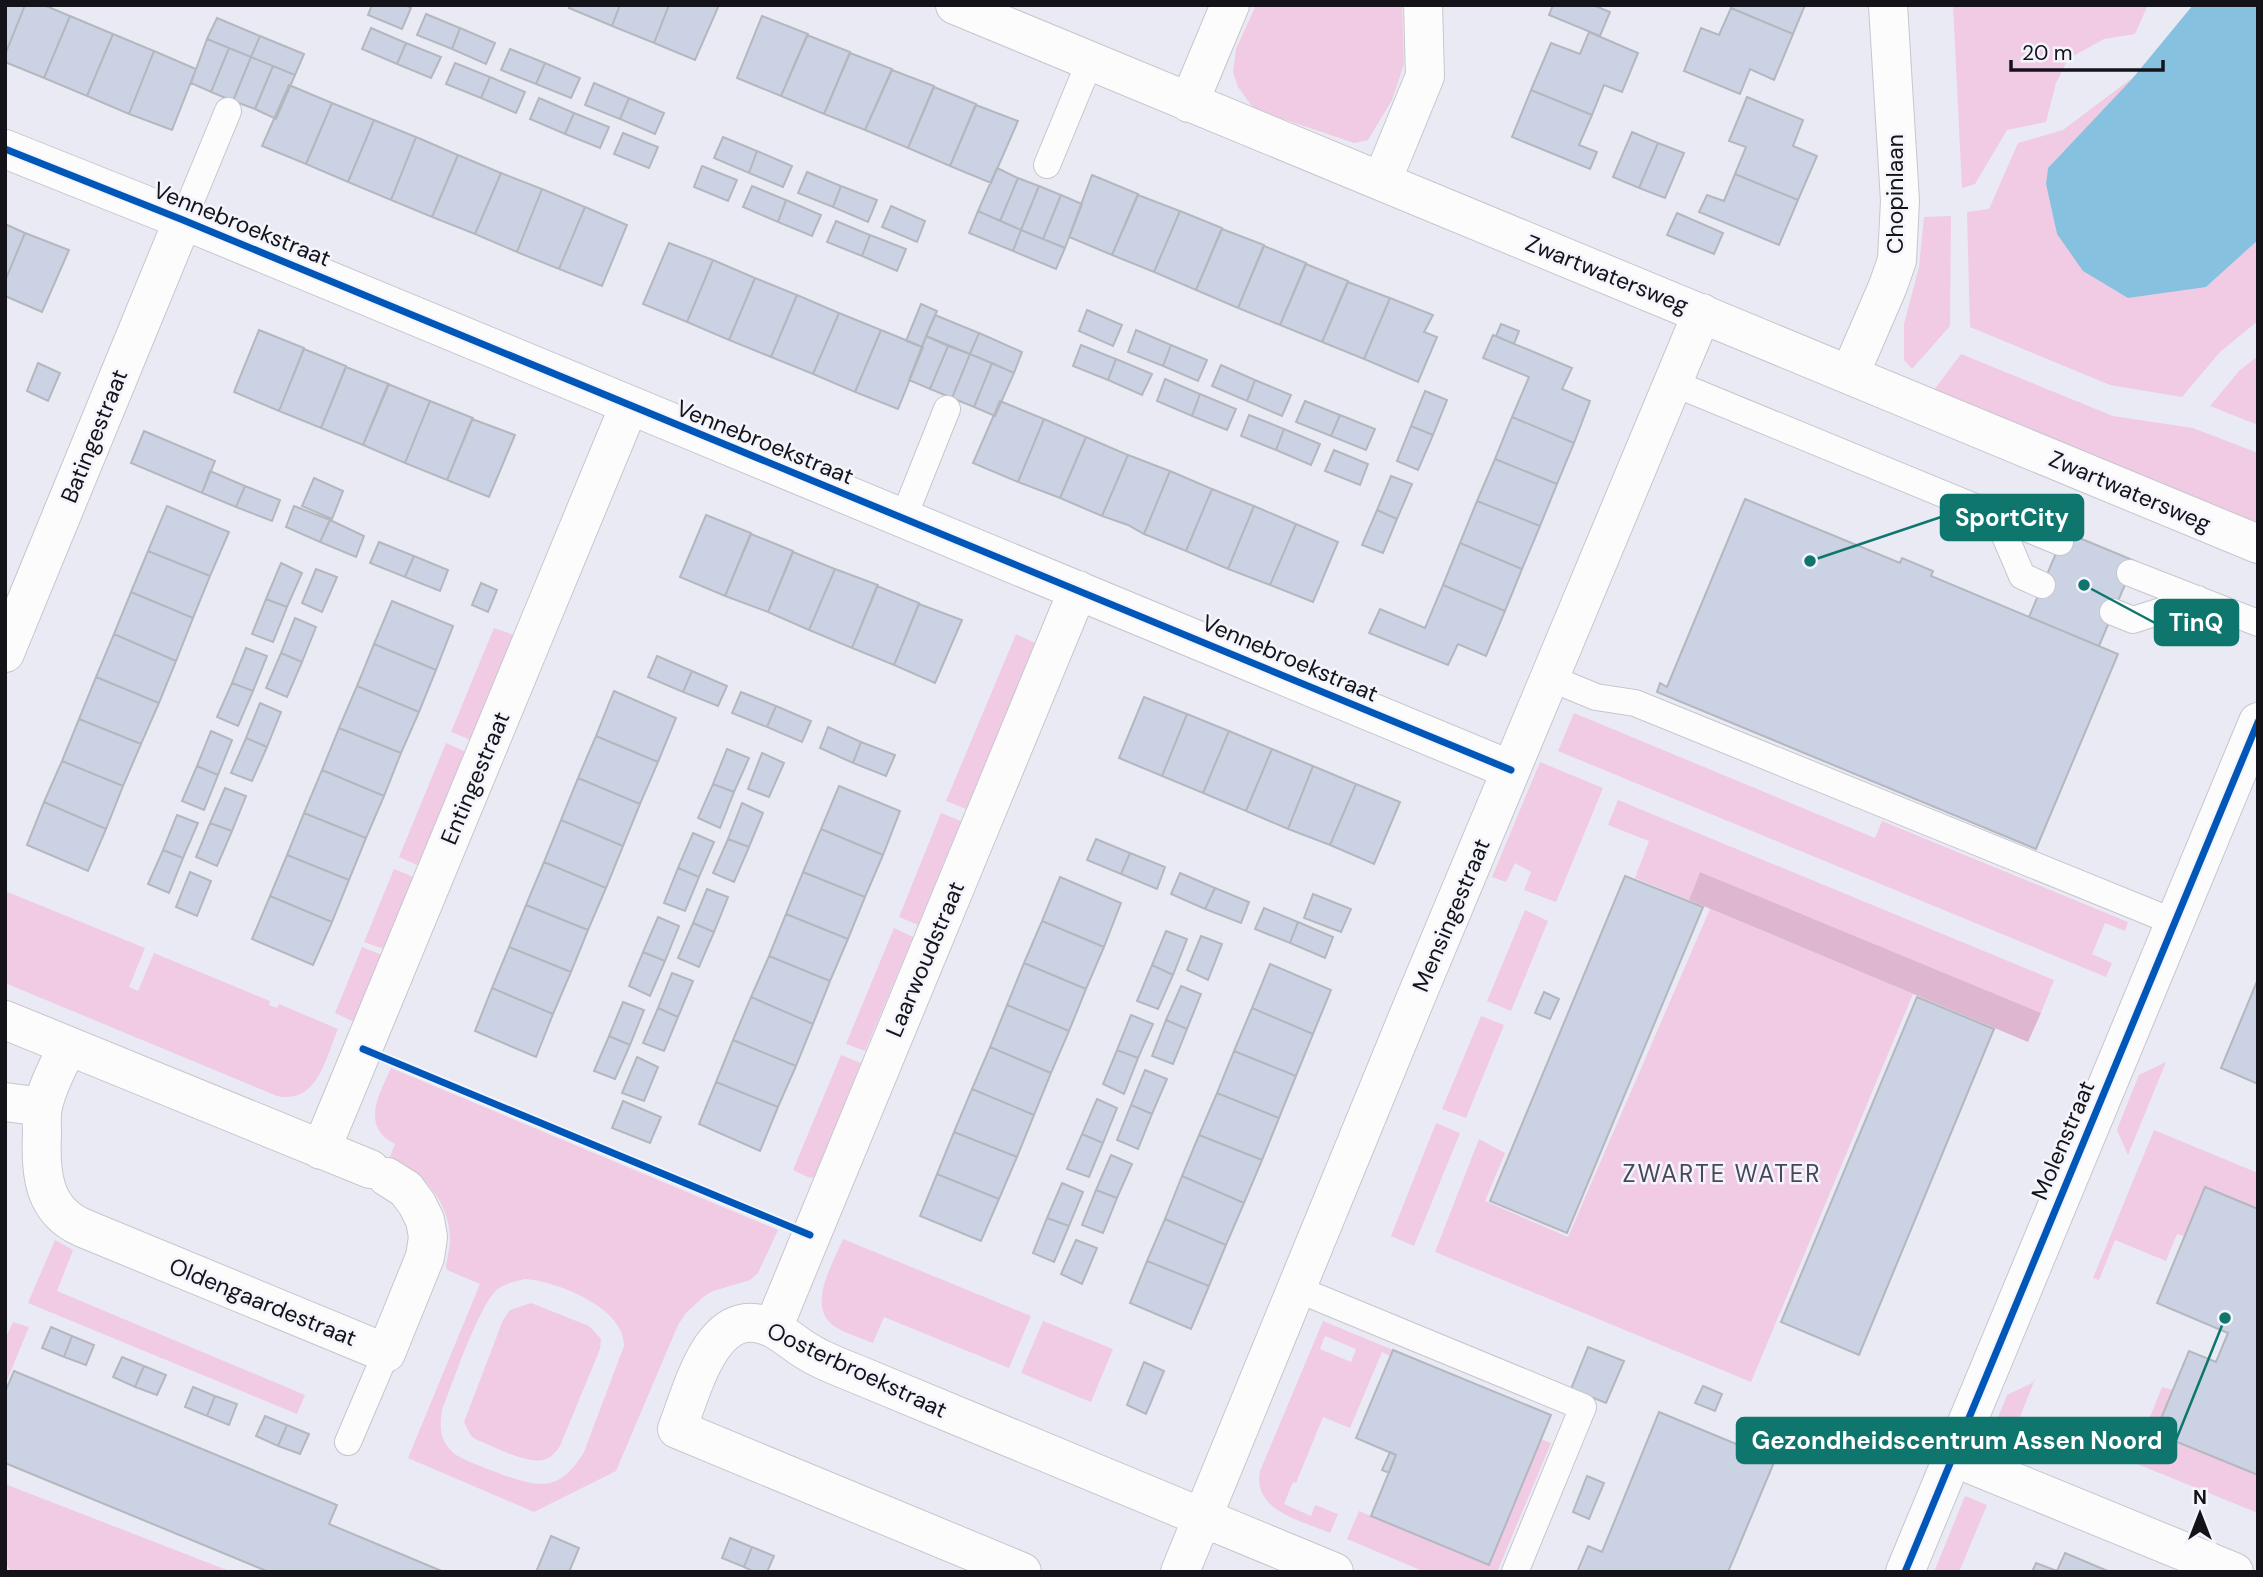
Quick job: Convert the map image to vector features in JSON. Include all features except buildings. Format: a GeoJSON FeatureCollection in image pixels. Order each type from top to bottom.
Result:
{"type":"FeatureCollection","features":[{"type":"Feature","properties":{"kind":"street","name":"Zwartwatersweg"},"geometry":{"type":"LineString","coordinates":[[955,5],[2258,544]]}},
{"type":"Feature","properties":{"kind":"street"},"geometry":{"type":"LineString","coordinates":[[1189,103],[1230,5]]}},
{"type":"Feature","properties":{"kind":"street"},"geometry":{"type":"LineString","coordinates":[[1382,181],[1425,76],[1423,5]]}},
{"type":"Feature","properties":{"kind":"street","name":"Chopinlaan"},"geometry":{"type":"LineString","coordinates":[[1850,374],[1888,286],[1896,260],[1900,201],[1888,5]]}},
{"type":"Feature","properties":{"kind":"street","name":"Vennebroekstraat"},"geometry":{"type":"LineString","coordinates":[[5,149],[183,220],[629,407],[1511,770]]}},
{"type":"Feature","properties":{"kind":"street","name":"Batingestraat"},"geometry":{"type":"LineString","coordinates":[[5,653],[183,220]]}},
{"type":"Feature","properties":{"kind":"street","name":"Mensingestraat"},"geometry":{"type":"LineString","coordinates":[[1201,1517],[1702,313]]}},
{"type":"Feature","properties":{"kind":"street","name":"Entingestraat"},"geometry":{"type":"LineString","coordinates":[[321,1150],[629,407]]}},
{"type":"Feature","properties":{"kind":"street","name":"Laarwoudstraat"},"geometry":{"type":"LineString","coordinates":[[773,1328],[1078,590]]}},
{"type":"Feature","properties":{"kind":"street","name":"Molenstraat"},"geometry":{"type":"LineString","coordinates":[[1905,1572],[2258,722]]}},
{"type":"Feature","properties":{"kind":"street","name":"Oldengaardestraat"},"geometry":{"type":"LineString","coordinates":[[5,1020],[68,1045],[378,1173],[406,1189],[425,1220],[428,1237],[425,1257],[386,1353],[69,1222],[57,1209],[45,1185],[41,1157],[43,1107],[68,1045]]}},
{"type":"Feature","properties":{"kind":"street"},"geometry":{"type":"LineString","coordinates":[[5,1102],[43,1107]]}},
{"type":"Feature","properties":{"kind":"street","name":"Oosterbroekstraat"},"geometry":{"type":"LineString","coordinates":[[1022,1572],[677,1429],[704,1359],[720,1336],[749,1322],[773,1328],[810,1354],[1334,1572]]}},
{"type":"Feature","properties":{"kind":"street"},"geometry":{"type":"LineString","coordinates":[[1952,1457],[2234,1572]]}},
{"type":"Feature","properties":{"kind":"street"},"geometry":{"type":"LineString","coordinates":[[1180,1572],[1201,1517]]}},
{"type":"Feature","properties":{"kind":"lane"},"geometry":{"type":"LineString","coordinates":[[1047,165],[1090,61]]}},
{"type":"Feature","properties":{"kind":"lane"},"geometry":{"type":"LineString","coordinates":[[183,220],[228,111]]}},
{"type":"Feature","properties":{"kind":"lane"},"geometry":{"type":"LineString","coordinates":[[1674,383],[2060,542]]}},
{"type":"Feature","properties":{"kind":"lane"},"geometry":{"type":"LineString","coordinates":[[902,519],[947,409]]}},
{"type":"Feature","properties":{"kind":"lane"},"geometry":{"type":"LineString","coordinates":[[1997,517],[2022,576],[2042,584]]}},
{"type":"Feature","properties":{"kind":"lane"},"geometry":{"type":"LineString","coordinates":[[2130,573],[2258,623]]}},
{"type":"Feature","properties":{"kind":"lane"},"geometry":{"type":"LineString","coordinates":[[2113,612],[2133,620],[2199,599]]}},
{"type":"Feature","properties":{"kind":"lane"},"geometry":{"type":"LineString","coordinates":[[1550,678],[1596,697],[1635,703],[2174,922]]}},
{"type":"Feature","properties":{"kind":"lane"},"geometry":{"type":"LineString","coordinates":[[1297,1289],[1583,1407],[1515,1572]]}},
{"type":"Feature","properties":{"kind":"lane"},"geometry":{"type":"LineString","coordinates":[[348,1442],[386,1353]]}},
{"type":"Feature","properties":{"kind":"shaded area"},"geometry":{"type":"Polygon","coordinates":[[[1256,5],[1402,5],[1404,64],[1392,100],[1368,140],[1354,143],[1254,109],[1238,87],[1233,72],[1236,49],[1256,5]]]}},
{"type":"Feature","properties":{"kind":"shaded area"},"geometry":{"type":"Polygon","coordinates":[[[1953,5],[2148,5],[2135,34],[2104,39],[2068,59],[2056,83],[2046,122],[2007,130],[1975,184],[1962,188],[1953,5]]]}},
{"type":"Feature","properties":{"kind":"shaded area"},"geometry":{"type":"Polygon","coordinates":[[[2136,75],[2048,168],[2046,184],[2057,234],[2206,287],[2258,240],[2258,321],[2220,352],[2182,397],[2110,385],[1970,327],[1967,212],[1989,209],[2018,143],[2063,130],[2136,75]]]}},
{"type":"Feature","properties":{"kind":"shaded area"},"geometry":{"type":"Polygon","coordinates":[[[1951,216],[1950,326],[1912,369],[1904,360],[1904,324],[1919,267],[1924,217],[1951,216]]]}},
{"type":"Feature","properties":{"kind":"shaded area"},"geometry":{"type":"Polygon","coordinates":[[[1961,354],[2113,416],[2193,428],[2258,453],[2258,523],[1934,390],[1961,354]]]}},
{"type":"Feature","properties":{"kind":"shaded area"},"geometry":{"type":"Polygon","coordinates":[[[2258,356],[2258,425],[2210,406],[2239,371],[2258,356]]]}},
{"type":"Feature","properties":{"kind":"shaded area"},"geometry":{"type":"Polygon","coordinates":[[[494,628],[514,635],[471,740],[451,732],[494,628]]]}},
{"type":"Feature","properties":{"kind":"shaded area"},"geometry":{"type":"Polygon","coordinates":[[[1016,634],[1035,643],[966,809],[946,801],[1016,634]]]}},
{"type":"Feature","properties":{"kind":"shaded area"},"geometry":{"type":"Polygon","coordinates":[[[1574,713],[1875,838],[1882,821],[2128,922],[2125,931],[2105,923],[2092,954],[2112,963],[2106,977],[1558,751],[1574,713]]]}},
{"type":"Feature","properties":{"kind":"shaded area"},"geometry":{"type":"Polygon","coordinates":[[[446,743],[466,752],[419,866],[399,857],[446,743]]]}},
{"type":"Feature","properties":{"kind":"shaded area"},"geometry":{"type":"Polygon","coordinates":[[[1540,762],[1603,788],[1556,902],[1524,890],[1531,872],[1515,863],[1506,882],[1492,877],[1540,762]]]}},
{"type":"Feature","properties":{"kind":"shaded area"},"geometry":{"type":"Polygon","coordinates":[[[1618,800],[2054,980],[2041,1013],[1700,872],[1689,900],[1635,878],[1649,841],[1608,825],[1618,800]]]}},
{"type":"Feature","properties":{"kind":"shaded area"},"geometry":{"type":"Polygon","coordinates":[[[941,813],[961,821],[918,925],[899,917],[941,813]]]}},
{"type":"Feature","properties":{"kind":"shaded area"},"geometry":{"type":"Polygon","coordinates":[[[394,869],[414,877],[384,949],[364,942],[394,869]]]}},
{"type":"Feature","properties":{"kind":"shaded area"},"geometry":{"type":"Polygon","coordinates":[[[1700,872],[2041,1013],[2028,1042],[1689,900],[1700,872]]]}},
{"type":"Feature","properties":{"kind":"shaded area"},"geometry":{"type":"Polygon","coordinates":[[[5,891],[145,948],[129,987],[138,991],[154,953],[270,1001],[269,1005],[277,1008],[279,1004],[338,1029],[318,1077],[302,1093],[291,1097],[277,1096],[5,983],[5,891]]]}},
{"type":"Feature","properties":{"kind":"shaded area"},"geometry":{"type":"Polygon","coordinates":[[[1710,909],[1913,994],[1751,1382],[1435,1252],[1479,1139],[1505,1153],[1485,1201],[1568,1237],[1710,909]]]}},
{"type":"Feature","properties":{"kind":"shaded area"},"geometry":{"type":"Polygon","coordinates":[[[1525,910],[1548,921],[1511,1011],[1487,1001],[1525,910]]]}},
{"type":"Feature","properties":{"kind":"shaded area"},"geometry":{"type":"Polygon","coordinates":[[[894,928],[913,937],[865,1051],[846,1044],[894,928]]]}},
{"type":"Feature","properties":{"kind":"shaded area"},"geometry":{"type":"Polygon","coordinates":[[[362,947],[382,955],[354,1022],[335,1013],[362,947]]]}},
{"type":"Feature","properties":{"kind":"shaded area"},"geometry":{"type":"Polygon","coordinates":[[[1481,1016],[1504,1025],[1466,1118],[1442,1109],[1481,1016]]]}},
{"type":"Feature","properties":{"kind":"shaded area"},"geometry":{"type":"Polygon","coordinates":[[[841,1055],[861,1063],[814,1177],[810,1178],[793,1170],[841,1055]]]}},
{"type":"Feature","properties":{"kind":"shaded area"},"geometry":{"type":"Polygon","coordinates":[[[2166,1062],[2128,1155],[2117,1130],[2139,1075],[2166,1062]]]}},
{"type":"Feature","properties":{"kind":"shaded area"},"geometry":{"type":"Polygon","coordinates":[[[391,1068],[778,1230],[758,1273],[750,1280],[713,1291],[686,1313],[678,1325],[616,1471],[534,1512],[408,1458],[480,1284],[447,1270],[449,1225],[439,1200],[423,1179],[390,1157],[395,1144],[384,1137],[378,1128],[375,1109],[391,1068]],[[525,1279],[499,1288],[483,1309],[442,1410],[441,1424],[444,1440],[456,1455],[501,1474],[538,1484],[557,1480],[566,1474],[584,1452],[624,1346],[621,1332],[602,1309],[571,1291],[525,1279]]]}},
{"type":"Feature","properties":{"kind":"shaded area"},"geometry":{"type":"Polygon","coordinates":[[[1436,1123],[1460,1133],[1414,1246],[1391,1236],[1436,1123]]]}},
{"type":"Feature","properties":{"kind":"shaded area"},"geometry":{"type":"Polygon","coordinates":[[[2154,1130],[2258,1173],[2258,1209],[2205,1188],[2184,1236],[2177,1234],[2166,1261],[2115,1240],[2099,1280],[2093,1278],[2154,1130]]]}},
{"type":"Feature","properties":{"kind":"shaded area"},"geometry":{"type":"Polygon","coordinates":[[[843,1239],[1031,1316],[1009,1368],[884,1317],[873,1343],[837,1328],[827,1320],[822,1298],[828,1273],[843,1239]]]}},
{"type":"Feature","properties":{"kind":"shaded area"},"geometry":{"type":"Polygon","coordinates":[[[55,1240],[73,1250],[57,1291],[305,1395],[297,1414],[28,1303],[55,1240]]]}},
{"type":"Feature","properties":{"kind":"shaded area"},"geometry":{"type":"Polygon","coordinates":[[[531,1303],[589,1326],[601,1339],[600,1349],[560,1446],[549,1458],[536,1461],[477,1440],[471,1436],[464,1422],[503,1320],[510,1310],[531,1303]]]}},
{"type":"Feature","properties":{"kind":"shaded area"},"geometry":{"type":"Polygon","coordinates":[[[1043,1321],[1113,1349],[1091,1402],[1021,1373],[1043,1321]]]}},
{"type":"Feature","properties":{"kind":"shaded area"},"geometry":{"type":"Polygon","coordinates":[[[1323,1321],[1393,1350],[1390,1356],[1382,1352],[1350,1428],[1323,1417],[1296,1483],[1293,1482],[1284,1504],[1311,1516],[1315,1505],[1338,1514],[1330,1533],[1293,1519],[1271,1505],[1260,1485],[1260,1471],[1323,1321]],[[1325,1336],[1320,1349],[1351,1362],[1356,1349],[1325,1336]]]}},
{"type":"Feature","properties":{"kind":"shaded area"},"geometry":{"type":"Polygon","coordinates":[[[13,1322],[29,1327],[5,1385],[5,1339],[13,1322]]]}},
{"type":"Feature","properties":{"kind":"shaded area"},"geometry":{"type":"Polygon","coordinates":[[[2035,1379],[2008,1447],[1989,1440],[2007,1395],[2035,1379]]]}},
{"type":"Feature","properties":{"kind":"shaded area"},"geometry":{"type":"Polygon","coordinates":[[[2162,1387],[2173,1390],[2155,1433],[2258,1475],[2258,1513],[2132,1462],[2162,1387]]]}},
{"type":"Feature","properties":{"kind":"shaded area"},"geometry":{"type":"Polygon","coordinates":[[[1541,1439],[1551,1443],[1497,1572],[1425,1572],[1347,1539],[1359,1511],[1489,1565],[1541,1439]]]}},
{"type":"Feature","properties":{"kind":"shaded area"},"geometry":{"type":"Polygon","coordinates":[[[5,1484],[232,1572],[11,1572],[5,1561],[5,1484]]]}},
{"type":"Feature","properties":{"kind":"shaded area"},"geometry":{"type":"Polygon","coordinates":[[[1965,1496],[1987,1505],[1959,1572],[1934,1572],[1965,1496]]]}},
{"type":"Feature","properties":{"kind":"water"},"geometry":{"type":"Polygon","coordinates":[[[2193,5],[2258,5],[2258,240],[2206,287],[2128,298],[2083,271],[2057,234],[2046,184],[2048,168],[2132,79],[2193,5]]]}},
{"type":"Feature","properties":{"kind":"cycle path"},"geometry":{"type":"LineString","coordinates":[[5,149],[183,220],[1511,770]]}},
{"type":"Feature","properties":{"kind":"cycle path"},"geometry":{"type":"LineString","coordinates":[[1905,1572],[2258,722]]}},
{"type":"Feature","properties":{"kind":"cycle path"},"geometry":{"type":"LineString","coordinates":[[363,1049],[810,1235]]}},
{"type":"Feature","properties":{"kind":"place","name":"SportCity"},"geometry":{"type":"Point","coordinates":[1810,561]}},
{"type":"Feature","properties":{"kind":"place","name":"TinQ"},"geometry":{"type":"Point","coordinates":[2084,585]}},
{"type":"Feature","properties":{"kind":"place","name":"Gezondheidscentrum Assen Noord"},"geometry":{"type":"Point","coordinates":[2225,1318]}},
{"type":"Feature","properties":{"kind":"district","name":"ZWARTE WATER"},"geometry":{"type":"Point","coordinates":[1722,1173]}}]}
